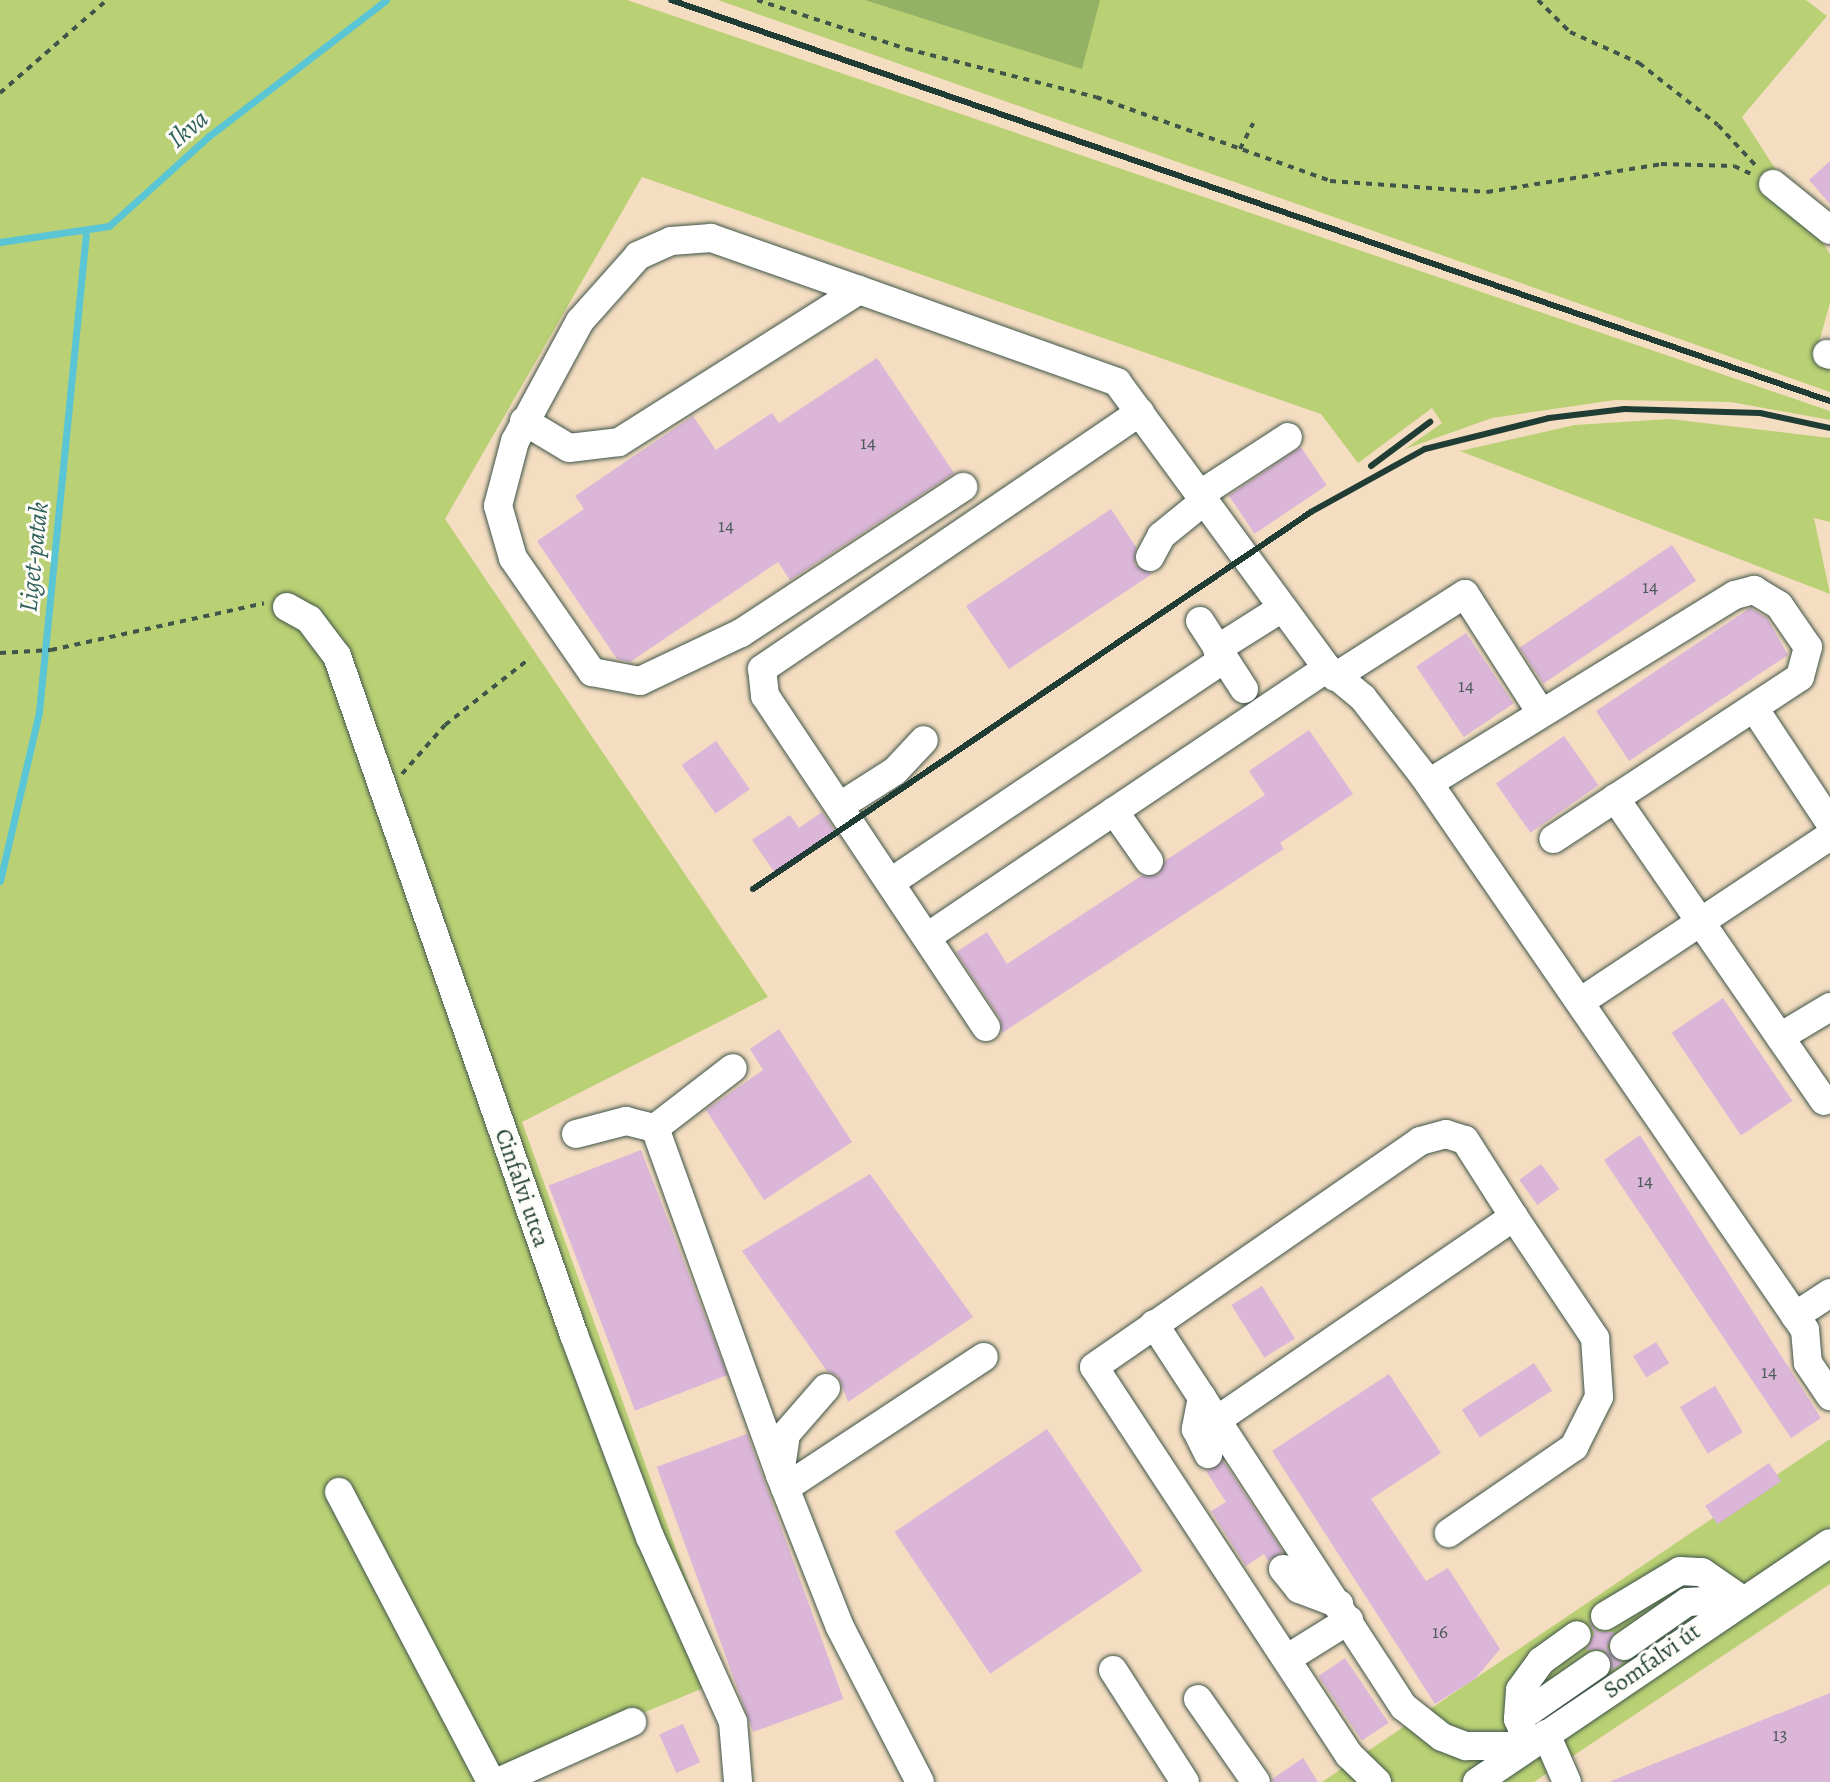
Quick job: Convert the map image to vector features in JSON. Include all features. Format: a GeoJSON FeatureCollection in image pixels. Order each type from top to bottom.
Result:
{"type":"FeatureCollection","features":[{"type":"Feature","properties":{"kind":"street"},"geometry":{"type":"LineString","coordinates":[[1773,184],[1830,230]]}},
{"type":"Feature","properties":{"kind":"street"},"geometry":{"type":"LineString","coordinates":[[963,487],[741,633],[654,679],[606,678],[592,672],[506,543],[499,497],[524,421],[580,321],[624,267],[654,247],[683,238],[726,241],[1106,377],[1140,412],[1331,673],[1363,698],[1429,783],[1810,1329]]}},
{"type":"Feature","properties":{"kind":"street"},"geometry":{"type":"LineString","coordinates":[[524,421],[569,448],[619,442],[859,290]]}},
{"type":"Feature","properties":{"kind":"street"},"geometry":{"type":"LineString","coordinates":[[986,1027],[765,696],[760,677],[768,661],[1140,412]]}},
{"type":"Feature","properties":{"kind":"street"},"geometry":{"type":"LineString","coordinates":[[1150,557],[1161,536],[1202,498],[1288,437]]}},
{"type":"Feature","properties":{"kind":"street"},"geometry":{"type":"LineString","coordinates":[[1429,783],[1735,595],[1754,590],[1779,605],[1803,637],[1808,658],[1800,677],[1553,839]]}},
{"type":"Feature","properties":{"kind":"street"},"geometry":{"type":"LineString","coordinates":[[927,937],[1114,811],[1331,673],[1465,594],[1541,713]]}},
{"type":"Feature","properties":{"kind":"street","name":"Cinfalvi utca"},"geometry":{"type":"LineString","coordinates":[[287,607],[309,619],[337,656],[574,1335],[650,1537],[733,1722],[738,1782]]}},
{"type":"Feature","properties":{"kind":"street"},"geometry":{"type":"LineString","coordinates":[[891,882],[1221,654],[1282,608]]}},
{"type":"Feature","properties":{"kind":"street"},"geometry":{"type":"LineString","coordinates":[[1200,621],[1244,689]]}},
{"type":"Feature","properties":{"kind":"street"},"geometry":{"type":"LineString","coordinates":[[1754,708],[1830,823]]}},
{"type":"Feature","properties":{"kind":"street"},"geometry":{"type":"LineString","coordinates":[[840,806],[895,771],[924,740]]}},
{"type":"Feature","properties":{"kind":"street"},"geometry":{"type":"LineString","coordinates":[[1615,798],[1824,1101]]}},
{"type":"Feature","properties":{"kind":"street"},"geometry":{"type":"LineString","coordinates":[[1114,811],[1149,861]]}},
{"type":"Feature","properties":{"kind":"street"},"geometry":{"type":"LineString","coordinates":[[1580,1002],[1699,919],[1830,836]]}},
{"type":"Feature","properties":{"kind":"street"},"geometry":{"type":"LineString","coordinates":[[1780,1037],[1830,1007]]}},
{"type":"Feature","properties":{"kind":"street"},"geometry":{"type":"LineString","coordinates":[[655,1128],[733,1068]]}},
{"type":"Feature","properties":{"kind":"street"},"geometry":{"type":"LineString","coordinates":[[576,1134],[626,1121],[655,1128]]}},
{"type":"Feature","properties":{"kind":"street"},"geometry":{"type":"LineString","coordinates":[[655,1128],[782,1482],[840,1627],[920,1782]]}},
{"type":"Feature","properties":{"kind":"street"},"geometry":{"type":"LineString","coordinates":[[1377,1782],[1349,1755],[1094,1367],[1420,1141],[1446,1134],[1465,1140],[1595,1338],[1603,1368],[1599,1397],[1574,1447],[1449,1533]]}},
{"type":"Feature","properties":{"kind":"street"},"geometry":{"type":"LineString","coordinates":[[1208,1454],[1196,1429],[1210,1408],[1514,1217]]}},
{"type":"Feature","properties":{"kind":"street"},"geometry":{"type":"LineString","coordinates":[[1830,1293],[1810,1329],[1808,1363],[1830,1396]]}},
{"type":"Feature","properties":{"kind":"street"},"geometry":{"type":"LineString","coordinates":[[1154,1324],[1421,1725],[1466,1746],[1537,1740]]}},
{"type":"Feature","properties":{"kind":"street"},"geometry":{"type":"LineString","coordinates":[[782,1482],[984,1357]]}},
{"type":"Feature","properties":{"kind":"street"},"geometry":{"type":"LineString","coordinates":[[782,1482],[786,1434],[826,1388]]}},
{"type":"Feature","properties":{"kind":"street"},"geometry":{"type":"LineString","coordinates":[[339,1492],[491,1782]]}},
{"type":"Feature","properties":{"kind":"street","name":"Somfalvi út"},"geometry":{"type":"LineString","coordinates":[[1477,1782],[1741,1599],[1830,1543]]}},
{"type":"Feature","properties":{"kind":"street"},"geometry":{"type":"LineString","coordinates":[[1283,1569],[1299,1589],[1344,1612]]}},
{"type":"Feature","properties":{"kind":"street"},"geometry":{"type":"LineString","coordinates":[[1605,1616],[1680,1571],[1702,1572],[1741,1599]]}},
{"type":"Feature","properties":{"kind":"street"},"geometry":{"type":"LineString","coordinates":[[1624,1646],[1687,1602],[1741,1599]]}},
{"type":"Feature","properties":{"kind":"street"},"geometry":{"type":"LineString","coordinates":[[1288,1658],[1344,1612]]}},
{"type":"Feature","properties":{"kind":"street"},"geometry":{"type":"LineString","coordinates":[[1567,1782],[1518,1719],[1520,1690],[1541,1661],[1577,1635]]}},
{"type":"Feature","properties":{"kind":"street"},"geometry":{"type":"LineString","coordinates":[[1518,1719],[1596,1665]]}},
{"type":"Feature","properties":{"kind":"street"},"geometry":{"type":"LineString","coordinates":[[1113,1670],[1185,1782]]}},
{"type":"Feature","properties":{"kind":"street"},"geometry":{"type":"LineString","coordinates":[[1198,1699],[1256,1782]]}},
{"type":"Feature","properties":{"kind":"street"},"geometry":{"type":"LineString","coordinates":[[498,1782],[632,1722]]}},
{"type":"Feature","properties":{"kind":"path"},"geometry":{"type":"LineString","coordinates":[[0,93],[107,0]]}},
{"type":"Feature","properties":{"kind":"path"},"geometry":{"type":"LineString","coordinates":[[757,0],[1096,97],[1330,181],[1487,192],[1661,164],[1734,166],[1773,184]]}},
{"type":"Feature","properties":{"kind":"path"},"geometry":{"type":"LineString","coordinates":[[1538,0],[1570,32],[1651,72],[1718,125],[1773,184]]}},
{"type":"Feature","properties":{"kind":"path"},"geometry":{"type":"LineString","coordinates":[[1240,149],[1253,123]]}},
{"type":"Feature","properties":{"kind":"path"},"geometry":{"type":"LineString","coordinates":[[0,653],[51,650],[235,606],[287,607]]}},
{"type":"Feature","properties":{"kind":"path"},"geometry":{"type":"LineString","coordinates":[[383,785],[530,658]]}},
{"type":"Feature","properties":{"kind":"green space"},"geometry":{"type":"Polygon","coordinates":[[[0,0],[627,0],[1830,411],[1830,420],[1731,402],[1615,400],[1492,418],[1405,449],[1442,423],[1432,408],[1358,463],[1321,414],[642,177],[445,519],[768,997],[522,1122],[723,1680],[475,1782],[0,1782],[0,0]]]}},
{"type":"Feature","properties":{"kind":"green space"},"geometry":{"type":"Polygon","coordinates":[[[718,0],[1806,0],[1827,16],[1742,117],[1830,254],[1830,303],[1815,356],[1830,362],[1830,392],[718,0]]]}},
{"type":"Feature","properties":{"kind":"green space"},"geometry":{"type":"Polygon","coordinates":[[[865,0],[1100,0],[1082,69],[865,0]]]}},
{"type":"Feature","properties":{"kind":"green space"},"geometry":{"type":"Polygon","coordinates":[[[1670,419],[1830,438],[1830,522],[1814,518],[1830,594],[1460,451],[1575,425],[1670,419]]]}},
{"type":"Feature","properties":{"kind":"green space"},"geometry":{"type":"Polygon","coordinates":[[[1830,1439],[1830,1584],[1534,1782],[1322,1782],[1830,1439]]]}},
{"type":"Feature","properties":{"kind":"building"},"geometry":{"type":"Polygon","coordinates":[[[1830,161],[1830,204],[1809,180],[1830,161]]]}},
{"type":"Feature","properties":{"kind":"building"},"geometry":{"type":"Polygon","coordinates":[[[877,358],[954,473],[790,580],[778,562],[630,662],[617,659],[537,541],[584,509],[575,496],[693,416],[716,450],[772,413],[779,423],[877,358]]]}},
{"type":"Feature","properties":{"kind":"building"},"geometry":{"type":"Polygon","coordinates":[[[1301,447],[1327,485],[1255,534],[1229,496],[1301,447]]]}},
{"type":"Feature","properties":{"kind":"building"},"geometry":{"type":"Polygon","coordinates":[[[1111,509],[1136,547],[1135,565],[1152,574],[1009,669],[966,606],[1111,509]]]}},
{"type":"Feature","properties":{"kind":"building"},"geometry":{"type":"Polygon","coordinates":[[[1672,545],[1696,581],[1544,684],[1519,648],[1672,545]]]}},
{"type":"Feature","properties":{"kind":"building"},"geometry":{"type":"Polygon","coordinates":[[[1750,608],[1767,618],[1788,655],[1629,761],[1596,711],[1750,608]]]}},
{"type":"Feature","properties":{"kind":"building"},"geometry":{"type":"Polygon","coordinates":[[[1466,633],[1514,703],[1464,737],[1416,667],[1466,633]]]}},
{"type":"Feature","properties":{"kind":"building"},"geometry":{"type":"Polygon","coordinates":[[[1309,730],[1353,794],[1280,843],[1284,849],[1002,1033],[1000,1018],[956,952],[987,932],[1007,964],[1141,876],[1158,875],[1166,860],[1265,795],[1249,771],[1309,730]]]}},
{"type":"Feature","properties":{"kind":"building"},"geometry":{"type":"Polygon","coordinates":[[[1564,736],[1598,785],[1530,833],[1496,784],[1564,736]]]}},
{"type":"Feature","properties":{"kind":"building"},"geometry":{"type":"Polygon","coordinates":[[[716,741],[750,789],[715,813],[682,765],[716,741]]]}},
{"type":"Feature","properties":{"kind":"building"},"geometry":{"type":"Polygon","coordinates":[[[822,812],[835,831],[775,873],[752,840],[790,815],[799,828],[822,812]]]}},
{"type":"Feature","properties":{"kind":"building"},"geometry":{"type":"Polygon","coordinates":[[[1723,998],[1792,1101],[1741,1135],[1672,1033],[1723,998]]]}},
{"type":"Feature","properties":{"kind":"building"},"geometry":{"type":"Polygon","coordinates":[[[779,1029],[852,1142],[764,1200],[706,1110],[763,1070],[750,1049],[779,1029]]]}},
{"type":"Feature","properties":{"kind":"building"},"geometry":{"type":"Polygon","coordinates":[[[1640,1135],[1821,1418],[1791,1438],[1604,1160],[1640,1135]]]}},
{"type":"Feature","properties":{"kind":"building"},"geometry":{"type":"Polygon","coordinates":[[[641,1150],[727,1375],[635,1410],[549,1185],[641,1150]]]}},
{"type":"Feature","properties":{"kind":"building"},"geometry":{"type":"Polygon","coordinates":[[[1541,1164],[1559,1189],[1537,1205],[1519,1180],[1541,1164]]]}},
{"type":"Feature","properties":{"kind":"building"},"geometry":{"type":"Polygon","coordinates":[[[870,1174],[973,1317],[848,1402],[838,1376],[827,1371],[742,1251],[870,1174]]]}},
{"type":"Feature","properties":{"kind":"building"},"geometry":{"type":"Polygon","coordinates":[[[1262,1286],[1295,1339],[1264,1358],[1231,1305],[1262,1286]]]}},
{"type":"Feature","properties":{"kind":"building"},"geometry":{"type":"Polygon","coordinates":[[[1656,1342],[1669,1363],[1646,1378],[1633,1356],[1656,1342]]]}},
{"type":"Feature","properties":{"kind":"building"},"geometry":{"type":"Polygon","coordinates":[[[1534,1363],[1552,1391],[1480,1438],[1462,1410],[1534,1363]]]}},
{"type":"Feature","properties":{"kind":"building"},"geometry":{"type":"Polygon","coordinates":[[[1389,1374],[1441,1453],[1371,1499],[1426,1581],[1448,1568],[1500,1649],[1475,1679],[1435,1704],[1272,1451],[1389,1374]]]}},
{"type":"Feature","properties":{"kind":"building"},"geometry":{"type":"Polygon","coordinates":[[[1715,1386],[1743,1432],[1708,1453],[1680,1407],[1715,1386]]]}},
{"type":"Feature","properties":{"kind":"building"},"geometry":{"type":"Polygon","coordinates":[[[1047,1429],[1143,1571],[990,1674],[894,1532],[1047,1429]]]}},
{"type":"Feature","properties":{"kind":"building"},"geometry":{"type":"Polygon","coordinates":[[[747,1434],[843,1699],[753,1732],[657,1467],[747,1434]]]}},
{"type":"Feature","properties":{"kind":"building"},"geometry":{"type":"Polygon","coordinates":[[[1223,1461],[1283,1552],[1268,1561],[1264,1554],[1246,1566],[1211,1511],[1226,1502],[1206,1471],[1223,1461]]]}},
{"type":"Feature","properties":{"kind":"building"},"geometry":{"type":"Polygon","coordinates":[[[1769,1463],[1781,1481],[1717,1524],[1705,1506],[1769,1463]]]}},
{"type":"Feature","properties":{"kind":"building"},"geometry":{"type":"Polygon","coordinates":[[[1588,1618],[1597,1631],[1615,1632],[1607,1648],[1623,1663],[1612,1670],[1604,1650],[1586,1650],[1594,1634],[1588,1618]]]}},
{"type":"Feature","properties":{"kind":"building"},"geometry":{"type":"Polygon","coordinates":[[[1345,1658],[1389,1723],[1362,1741],[1318,1676],[1345,1658]]]}},
{"type":"Feature","properties":{"kind":"building"},"geometry":{"type":"Polygon","coordinates":[[[1830,1693],[1830,1782],[1611,1781],[1830,1693]]]}},
{"type":"Feature","properties":{"kind":"building"},"geometry":{"type":"Polygon","coordinates":[[[683,1724],[700,1762],[676,1773],[659,1735],[683,1724]]]}},
{"type":"Feature","properties":{"kind":"building"},"geometry":{"type":"Polygon","coordinates":[[[1303,1758],[1318,1782],[1273,1782],[1272,1779],[1303,1758]]]}},
{"type":"Feature","properties":{"kind":"waterway","name":"Ikva"},"geometry":{"type":"LineString","coordinates":[[0,242],[109,226],[209,136],[386,0]]}},
{"type":"Feature","properties":{"kind":"waterway","name":"Liget-patak"},"geometry":{"type":"LineString","coordinates":[[0,881],[39,712],[86,234]]}},
{"type":"Feature","properties":{"kind":"railway"},"geometry":{"type":"LineString","coordinates":[[671,0],[1830,401]]}},
{"type":"Feature","properties":{"kind":"railway"},"geometry":{"type":"LineString","coordinates":[[753,889],[1311,512],[1425,449],[1549,418],[1624,409],[1760,413],[1830,428]]}},
{"type":"Feature","properties":{"kind":"railway"},"geometry":{"type":"LineString","coordinates":[[1371,466],[1430,422]]}}]}
